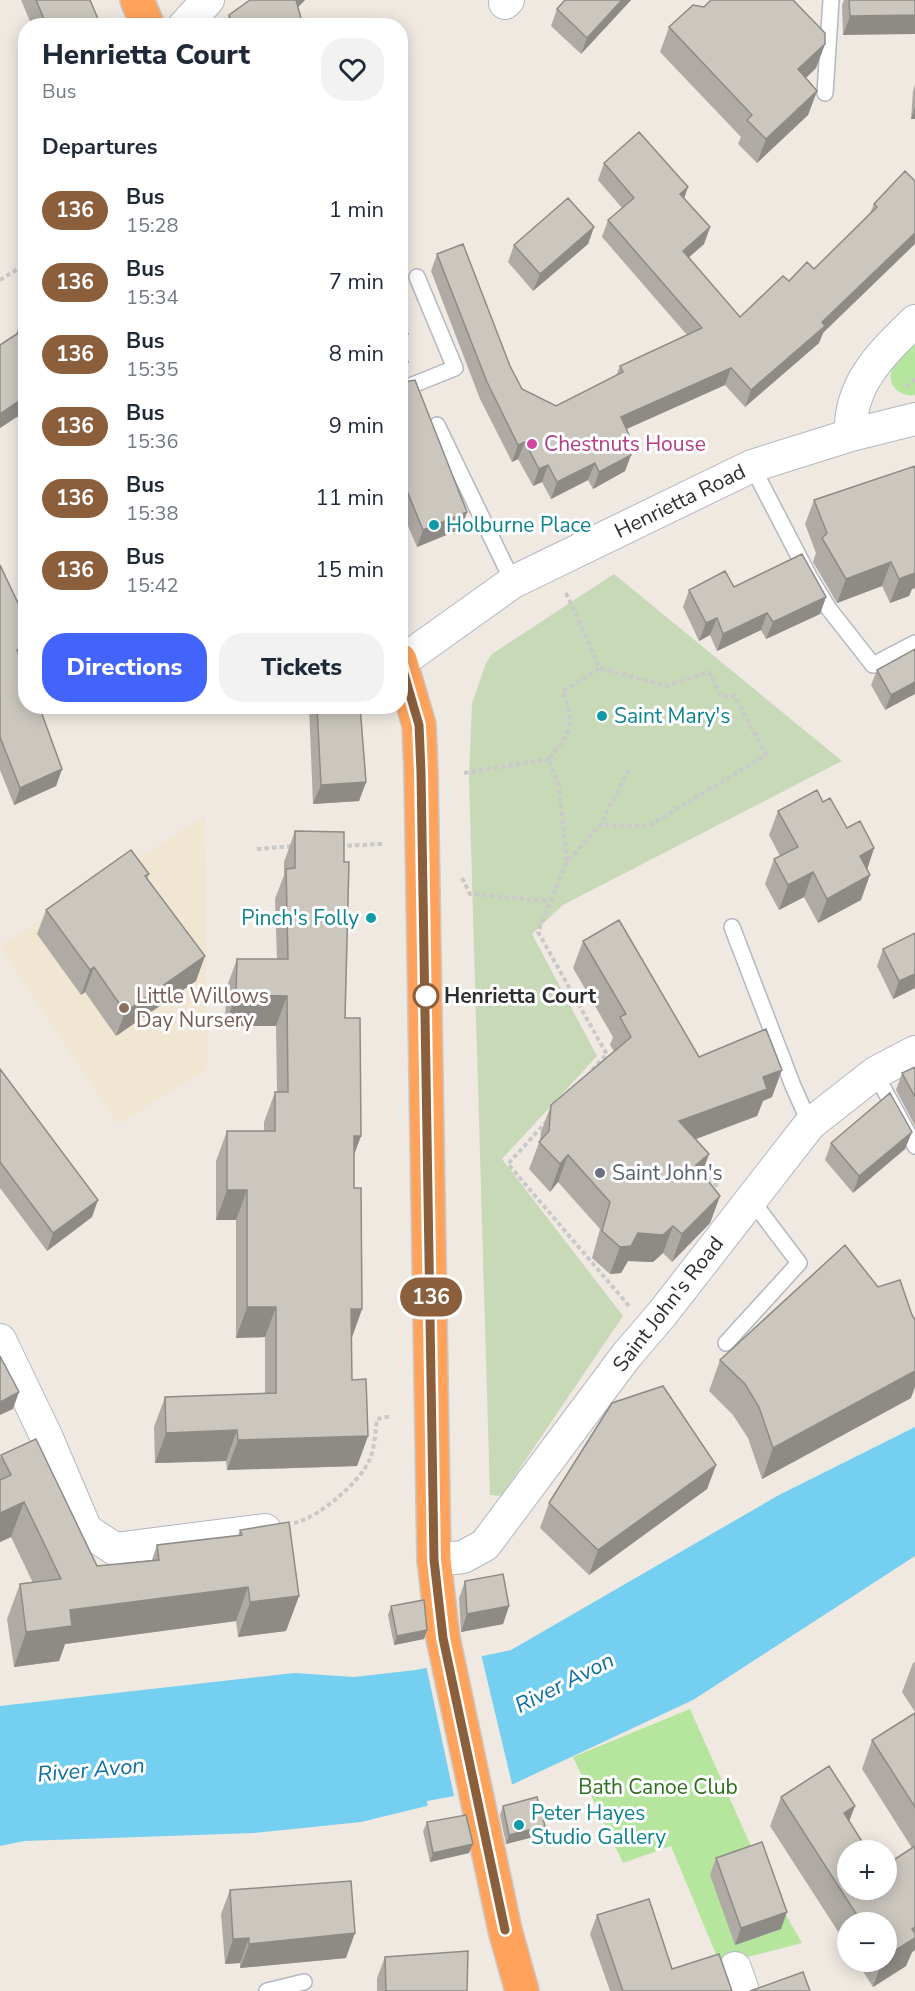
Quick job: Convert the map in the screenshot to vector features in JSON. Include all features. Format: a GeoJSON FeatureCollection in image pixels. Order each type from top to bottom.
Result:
{"type":"FeatureCollection","features":[{"type":"Feature","properties":{"kind":"highway"},"geometry":{"type":"LineString","coordinates":[[137,0],[145,18]]}},
{"type":"Feature","properties":{"kind":"highway"},"geometry":{"type":"LineString","coordinates":[[408,686],[419,725],[421,772],[434,1560],[443,1638],[505,1930],[522,1991]]}},
{"type":"Feature","properties":{"kind":"highway"},"geometry":{"type":"LineString","coordinates":[[505,1930],[508,1991]]}},
{"type":"Feature","properties":{"kind":"street"},"geometry":{"type":"LineString","coordinates":[[191,18],[208,0]]}},
{"type":"Feature","properties":{"kind":"street"},"geometry":{"type":"LineString","coordinates":[[851,435],[850,415],[865,377],[877,358],[915,321]]}},
{"type":"Feature","properties":{"kind":"street","name":"Henrietta Road"},"geometry":{"type":"LineString","coordinates":[[408,656],[513,582],[752,466],[851,435],[915,419]]}},
{"type":"Feature","properties":{"kind":"street","name":"Saint John's Road"},"geometry":{"type":"LineString","coordinates":[[434,1560],[463,1557],[485,1545],[626,1356],[810,1124],[875,1073],[915,1052]]}},
{"type":"Feature","properties":{"kind":"street"},"geometry":{"type":"LineString","coordinates":[[0,1340],[38,1442],[86,1530],[115,1549],[264,1530]]}},
{"type":"Feature","properties":{"kind":"lane"},"geometry":{"type":"LineString","coordinates":[[825,93],[831,0]]}},
{"type":"Feature","properties":{"kind":"lane"},"geometry":{"type":"LineString","coordinates":[[408,387],[455,368],[417,277]]}},
{"type":"Feature","properties":{"kind":"lane"},"geometry":{"type":"LineString","coordinates":[[438,425],[513,582]]}},
{"type":"Feature","properties":{"kind":"lane"},"geometry":{"type":"LineString","coordinates":[[752,466],[810,578],[829,609],[873,665],[915,643]]}},
{"type":"Feature","properties":{"kind":"lane"},"geometry":{"type":"LineString","coordinates":[[732,927],[792,1086],[810,1124]]}},
{"type":"Feature","properties":{"kind":"lane"},"geometry":{"type":"LineString","coordinates":[[875,1073],[915,1146]]}},
{"type":"Feature","properties":{"kind":"lane"},"geometry":{"type":"LineString","coordinates":[[726,1343],[799,1263],[750,1198]]}},
{"type":"Feature","properties":{"kind":"lane"},"geometry":{"type":"LineString","coordinates":[[267,1991],[304,1982]]}},
{"type":"Feature","properties":{"kind":"path"},"geometry":{"type":"LineString","coordinates":[[0,280],[18,269]]}},
{"type":"Feature","properties":{"kind":"path"},"geometry":{"type":"LineString","coordinates":[[565,592],[600,668]]}},
{"type":"Feature","properties":{"kind":"path"},"geometry":{"type":"LineString","coordinates":[[464,773],[549,759],[567,736],[572,719],[563,691],[600,668],[666,686],[709,672],[721,696],[735,696],[766,755],[648,826],[600,825]]}},
{"type":"Feature","properties":{"kind":"path"},"geometry":{"type":"LineString","coordinates":[[549,759],[559,787],[567,862]]}},
{"type":"Feature","properties":{"kind":"path"},"geometry":{"type":"LineString","coordinates":[[613,1064],[538,932],[567,862],[600,825],[629,769]]}},
{"type":"Feature","properties":{"kind":"path"},"geometry":{"type":"LineString","coordinates":[[334,846],[382,844]]}},
{"type":"Feature","properties":{"kind":"path"},"geometry":{"type":"LineString","coordinates":[[257,849],[301,846]]}},
{"type":"Feature","properties":{"kind":"path"},"geometry":{"type":"LineString","coordinates":[[462,878],[470,894],[549,901]]}},
{"type":"Feature","properties":{"kind":"path"},"geometry":{"type":"LineString","coordinates":[[591,1071],[606,1055]]}},
{"type":"Feature","properties":{"kind":"path"},"geometry":{"type":"LineString","coordinates":[[553,1113],[508,1164],[638,1316],[651,1327]]}},
{"type":"Feature","properties":{"kind":"path"},"geometry":{"type":"LineString","coordinates":[[696,1174],[703,1168]]}},
{"type":"Feature","properties":{"kind":"path"},"geometry":{"type":"LineString","coordinates":[[326,1505],[361,1475],[370,1458],[377,1419],[392,1416]]}},
{"type":"Feature","properties":{"kind":"shaded area","name":"Little Willows Day Nursery"},"geometry":{"type":"Polygon","coordinates":[[[205,816],[207,1069],[118,1124],[0,946],[205,816]]]}},
{"type":"Feature","properties":{"kind":"green space"},"geometry":{"type":"Polygon","coordinates":[[[915,345],[915,395],[909,395],[895,388],[892,384],[891,373],[897,361],[915,345]]]}},
{"type":"Feature","properties":{"kind":"green space"},"geometry":{"type":"Polygon","coordinates":[[[614,574],[842,761],[563,905],[532,934],[597,1056],[502,1159],[623,1316],[501,1496],[490,1495],[469,778],[472,703],[486,663],[492,654],[614,574]]]}},
{"type":"Feature","properties":{"kind":"green space","name":"Bath Canoe Club"},"geometry":{"type":"Polygon","coordinates":[[[690,1709],[767,1882],[802,1943],[720,1964],[671,1846],[623,1863],[573,1757],[690,1709]]]}},
{"type":"Feature","properties":{"kind":"water","name":"River Avon"},"geometry":{"type":"Polygon","coordinates":[[[915,1427],[915,1556],[693,1700],[509,1786],[361,1822],[254,1833],[24,1841],[0,1846],[0,1706],[294,1673],[354,1677],[416,1670],[511,1650],[779,1495],[915,1427]]]}},
{"type":"Feature","properties":{"kind":"pier"},"geometry":{"type":"Polygon","coordinates":[[[481,1654],[513,1788],[428,1809],[427,1801],[454,1796],[426,1665],[481,1654]]]}},
{"type":"Feature","properties":{"kind":"building"},"geometry":{"type":"Polygon","coordinates":[[[36,0],[90,0],[98,18],[44,18],[36,0]]]}},
{"type":"Feature","properties":{"kind":"building"},"geometry":{"type":"Polygon","coordinates":[[[250,0],[296,0],[301,18],[230,18],[229,15],[250,0]]]}},
{"type":"Feature","properties":{"kind":"building"},"geometry":{"type":"Polygon","coordinates":[[[565,0],[622,0],[587,38],[557,9],[565,0]]]}},
{"type":"Feature","properties":{"kind":"building"},"geometry":{"type":"Polygon","coordinates":[[[711,0],[793,0],[825,33],[825,44],[798,69],[817,91],[766,139],[747,120],[752,115],[669,27],[693,5],[704,7],[711,0]]]}},
{"type":"Feature","properties":{"kind":"building"},"geometry":{"type":"Polygon","coordinates":[[[849,0],[915,0],[915,15],[850,16],[849,0]]]}},
{"type":"Feature","properties":{"kind":"building"},"geometry":{"type":"Polygon","coordinates":[[[639,132],[688,187],[680,194],[710,227],[683,251],[740,317],[783,276],[789,281],[807,262],[814,269],[877,207],[874,204],[905,171],[915,181],[915,233],[822,322],[825,326],[751,390],[731,368],[621,417],[629,435],[624,437],[631,455],[599,472],[595,463],[557,482],[548,465],[539,469],[525,442],[518,445],[487,382],[437,254],[463,244],[510,366],[522,389],[556,406],[623,372],[620,366],[702,328],[608,220],[634,198],[604,163],[639,132]]]}},
{"type":"Feature","properties":{"kind":"building"},"geometry":{"type":"Polygon","coordinates":[[[568,198],[594,227],[540,274],[514,245],[568,198]]]}},
{"type":"Feature","properties":{"kind":"building"},"geometry":{"type":"Polygon","coordinates":[[[18,333],[18,402],[0,414],[0,345],[18,333]]]}},
{"type":"Feature","properties":{"kind":"building"},"geometry":{"type":"Polygon","coordinates":[[[415,380],[467,512],[423,530],[408,493],[408,381],[415,380]]]}},
{"type":"Feature","properties":{"kind":"building"},"geometry":{"type":"Polygon","coordinates":[[[915,466],[915,573],[899,579],[891,562],[846,579],[822,538],[827,533],[814,500],[915,466]]]}},
{"type":"Feature","properties":{"kind":"building"},"geometry":{"type":"Polygon","coordinates":[[[802,554],[826,597],[773,622],[767,613],[723,634],[717,618],[706,623],[689,590],[725,571],[734,587],[802,554]]]}},
{"type":"Feature","properties":{"kind":"building"},"geometry":{"type":"Polygon","coordinates":[[[0,565],[18,603],[18,714],[42,714],[62,769],[20,788],[0,737],[0,565]]]}},
{"type":"Feature","properties":{"kind":"building"},"geometry":{"type":"Polygon","coordinates":[[[915,649],[915,682],[891,695],[877,670],[915,649]]]}},
{"type":"Feature","properties":{"kind":"building"},"geometry":{"type":"Polygon","coordinates":[[[317,714],[361,714],[366,782],[321,785],[317,714]]]}},
{"type":"Feature","properties":{"kind":"building"},"geometry":{"type":"Polygon","coordinates":[[[817,790],[823,802],[830,798],[847,828],[860,821],[874,848],[860,856],[870,875],[827,899],[813,872],[788,885],[774,859],[798,847],[778,811],[817,790]]]}},
{"type":"Feature","properties":{"kind":"building"},"geometry":{"type":"Polygon","coordinates":[[[295,831],[344,832],[344,862],[349,862],[345,1018],[360,1018],[361,1136],[354,1136],[354,1188],[361,1188],[362,1309],[351,1309],[352,1380],[366,1379],[368,1436],[238,1440],[237,1430],[166,1433],[165,1397],[276,1393],[276,1307],[247,1307],[247,1190],[227,1190],[227,1131],[275,1131],[275,1092],[288,1092],[287,996],[236,995],[237,959],[288,959],[286,869],[295,868],[295,831]]]}},
{"type":"Feature","properties":{"kind":"building"},"geometry":{"type":"Polygon","coordinates":[[[131,850],[149,874],[145,876],[205,956],[125,1012],[94,967],[90,970],[46,910],[131,850]]]}},
{"type":"Feature","properties":{"kind":"building"},"geometry":{"type":"Polygon","coordinates":[[[619,920],[699,1057],[766,1029],[782,1070],[763,1077],[767,1089],[679,1121],[709,1154],[696,1165],[720,1196],[682,1234],[673,1226],[663,1235],[638,1233],[631,1246],[620,1247],[602,1231],[610,1202],[568,1155],[560,1164],[539,1142],[549,1131],[551,1105],[631,1037],[620,1017],[626,1014],[583,941],[619,920]]]}},
{"type":"Feature","properties":{"kind":"building"},"geometry":{"type":"Polygon","coordinates":[[[915,933],[915,974],[899,981],[883,949],[915,933]]]}},
{"type":"Feature","properties":{"kind":"building"},"geometry":{"type":"Polygon","coordinates":[[[915,1067],[915,1097],[902,1073],[915,1067]]]}},
{"type":"Feature","properties":{"kind":"building"},"geometry":{"type":"Polygon","coordinates":[[[0,1069],[98,1200],[53,1233],[0,1162],[0,1069]]]}},
{"type":"Feature","properties":{"kind":"building"},"geometry":{"type":"Polygon","coordinates":[[[890,1093],[912,1132],[859,1176],[831,1143],[890,1093]]]}},
{"type":"Feature","properties":{"kind":"building"},"geometry":{"type":"Polygon","coordinates":[[[845,1245],[878,1287],[900,1280],[915,1320],[915,1371],[773,1448],[759,1407],[745,1384],[720,1360],[845,1245]]]}},
{"type":"Feature","properties":{"kind":"building"},"geometry":{"type":"Polygon","coordinates":[[[0,1356],[19,1392],[0,1402],[0,1356]]]}},
{"type":"Feature","properties":{"kind":"building"},"geometry":{"type":"Polygon","coordinates":[[[663,1386],[716,1465],[598,1550],[549,1503],[612,1403],[663,1386]]]}},
{"type":"Feature","properties":{"kind":"building"},"geometry":{"type":"Polygon","coordinates":[[[36,1439],[97,1566],[159,1560],[157,1545],[242,1535],[240,1530],[289,1522],[299,1596],[250,1602],[248,1587],[70,1610],[72,1626],[26,1632],[20,1584],[61,1579],[24,1502],[0,1513],[0,1480],[11,1475],[1,1455],[36,1439]]]}},
{"type":"Feature","properties":{"kind":"building"},"geometry":{"type":"Polygon","coordinates":[[[503,1574],[509,1606],[467,1614],[465,1581],[503,1574]]]}},
{"type":"Feature","properties":{"kind":"building"},"geometry":{"type":"Polygon","coordinates":[[[424,1600],[427,1630],[397,1636],[391,1606],[424,1600]]]}},
{"type":"Feature","properties":{"kind":"building"},"geometry":{"type":"Polygon","coordinates":[[[915,1713],[915,1807],[872,1740],[915,1713]]]}},
{"type":"Feature","properties":{"kind":"building"},"geometry":{"type":"Polygon","coordinates":[[[829,1766],[855,1806],[844,1813],[861,1840],[837,1840],[837,1884],[781,1797],[829,1766]]]}},
{"type":"Feature","properties":{"kind":"building"},"geometry":{"type":"Polygon","coordinates":[[[537,1797],[545,1826],[509,1835],[503,1806],[537,1797]]]}},
{"type":"Feature","properties":{"kind":"building"},"geometry":{"type":"Polygon","coordinates":[[[466,1815],[473,1844],[433,1853],[427,1822],[466,1815]]]}},
{"type":"Feature","properties":{"kind":"building"},"geometry":{"type":"Polygon","coordinates":[[[762,1842],[787,1912],[741,1928],[716,1858],[762,1842]]]}},
{"type":"Feature","properties":{"kind":"building"},"geometry":{"type":"Polygon","coordinates":[[[915,1846],[915,1927],[912,1929],[915,1938],[897,1949],[897,1912],[855,1912],[847,1900],[897,1900],[897,1858],[915,1846]]]}},
{"type":"Feature","properties":{"kind":"building"},"geometry":{"type":"Polygon","coordinates":[[[351,1881],[355,1933],[249,1944],[249,1938],[233,1939],[230,1890],[351,1881]]]}},
{"type":"Feature","properties":{"kind":"building"},"geometry":{"type":"Polygon","coordinates":[[[649,1899],[672,1969],[719,1954],[732,1991],[623,1991],[597,1915],[649,1899]]]}},
{"type":"Feature","properties":{"kind":"building"},"geometry":{"type":"Polygon","coordinates":[[[468,1951],[467,1991],[386,1991],[385,1957],[468,1951]]]}},
{"type":"Feature","properties":{"kind":"building"},"geometry":{"type":"Polygon","coordinates":[[[803,1972],[810,1991],[750,1991],[803,1972]]]}},
{"type":"Feature","properties":{"kind":"bus line","name":"136"},"geometry":{"type":"LineString","coordinates":[[408,683],[419,725],[421,772],[434,1560],[443,1638],[505,1930]]}},
{"type":"Feature","properties":{"kind":"place","name":"Chestnuts House"},"geometry":{"type":"Point","coordinates":[532,444]}},
{"type":"Feature","properties":{"kind":"place","name":"Holburne Place"},"geometry":{"type":"Point","coordinates":[434,525]}},
{"type":"Feature","properties":{"kind":"place","name":"Saint Mary's"},"geometry":{"type":"Point","coordinates":[602,716]}},
{"type":"Feature","properties":{"kind":"place","name":"Pinch's Folly"},"geometry":{"type":"Point","coordinates":[371,918]}},
{"type":"Feature","properties":{"kind":"place","name":"Henrietta Court"},"geometry":{"type":"Point","coordinates":[426,996]}},
{"type":"Feature","properties":{"kind":"place","name":"Little Willows Day Nursery"},"geometry":{"type":"Point","coordinates":[124,1008]}},
{"type":"Feature","properties":{"kind":"place","name":"Saint John's"},"geometry":{"type":"Point","coordinates":[600,1173]}},
{"type":"Feature","properties":{"kind":"place","name":"Peter Hayes Studio Gallery"},"geometry":{"type":"Point","coordinates":[519,1825]}}]}
